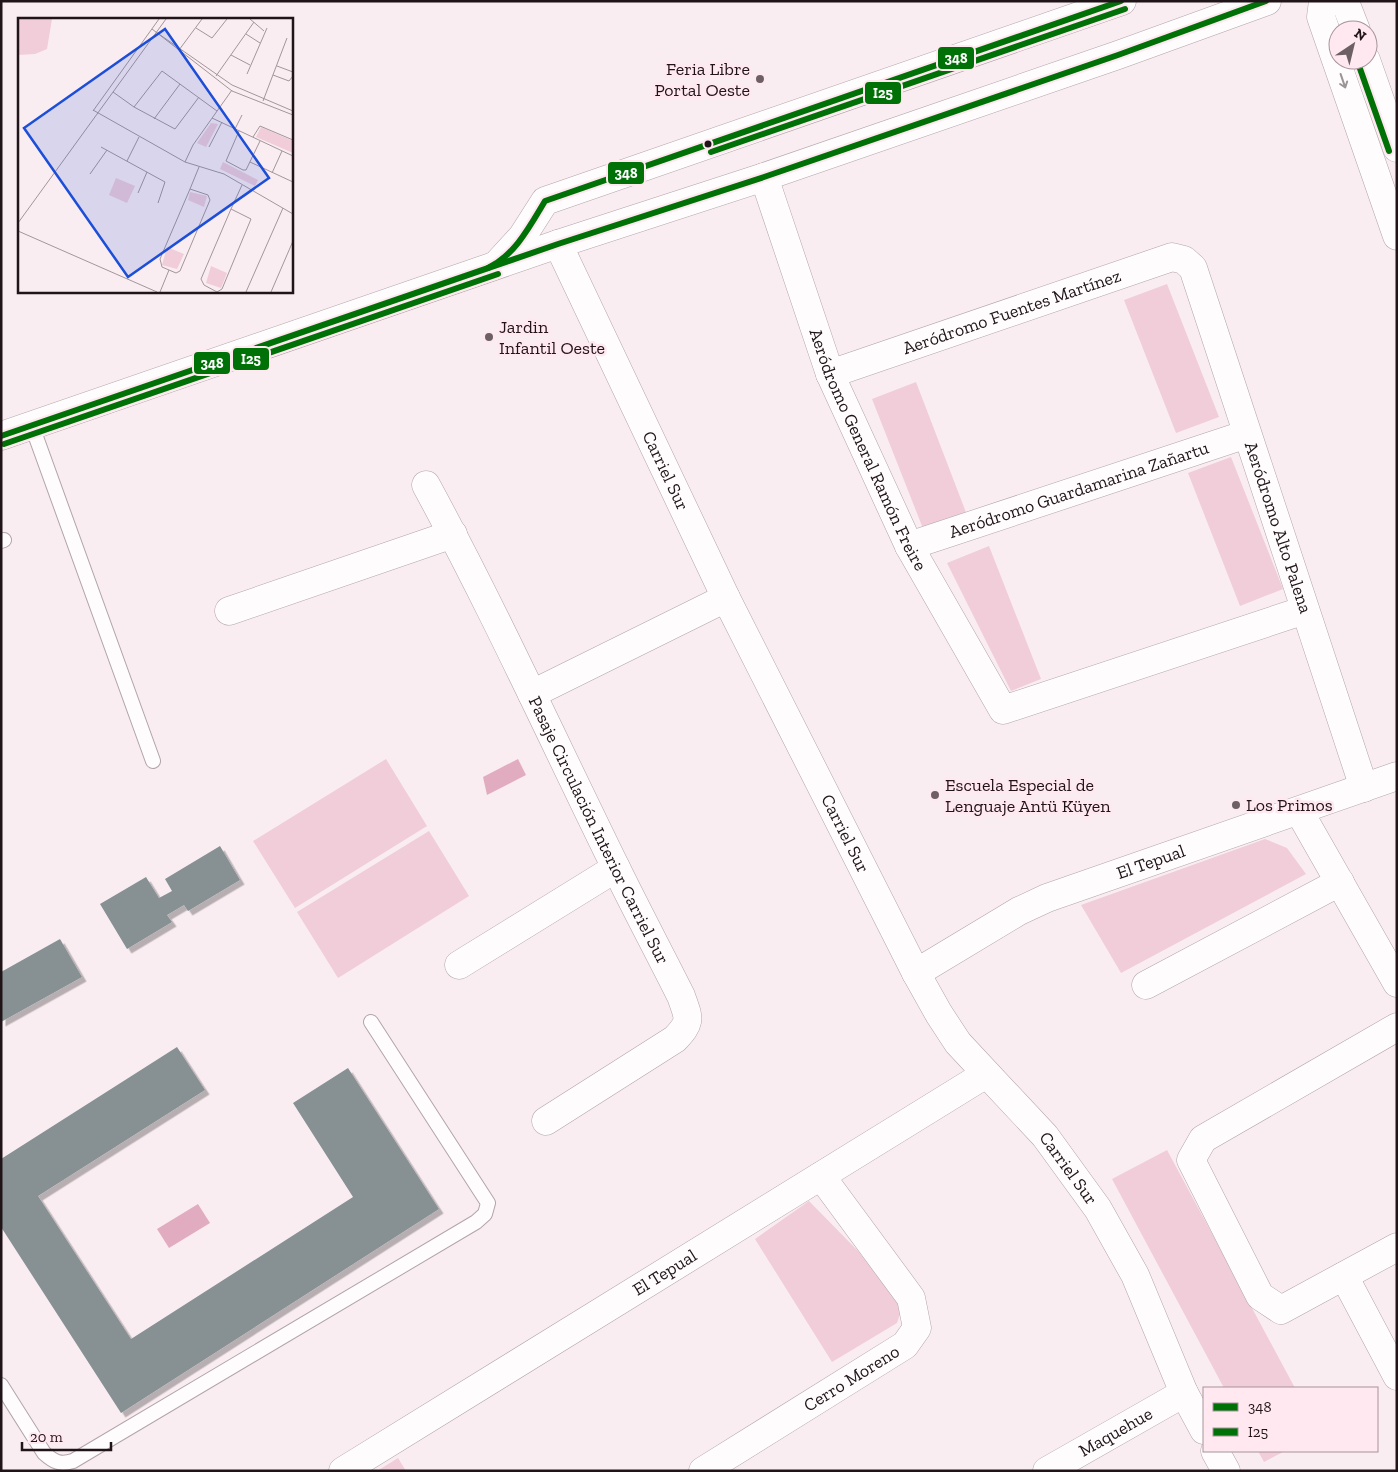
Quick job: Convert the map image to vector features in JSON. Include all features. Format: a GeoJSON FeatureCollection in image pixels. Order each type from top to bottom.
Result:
{"type":"FeatureCollection","features":[{"type":"Feature","properties":{"kind":"street"},"geometry":{"type":"LineString","coordinates":[[495,266],[522,237],[545,201],[1122,1]]}},
{"type":"Feature","properties":{"kind":"street"},"geometry":{"type":"LineString","coordinates":[[1,436],[558,244],[764,177],[1118,55],[1267,1]]}},
{"type":"Feature","properties":{"kind":"street"},"geometry":{"type":"LineString","coordinates":[[1323,1],[1321,17],[1392,206],[1397,236]]}},
{"type":"Feature","properties":{"kind":"street"},"geometry":{"type":"LineString","coordinates":[[1342,1],[1352,20]]}},
{"type":"Feature","properties":{"kind":"street"},"geometry":{"type":"LineString","coordinates":[[1370,70],[1397,148]]}},
{"type":"Feature","properties":{"kind":"street","name":"Aeródromo General Ramón Freire"},"geometry":{"type":"LineString","coordinates":[[764,177],[830,374],[909,546],[1003,710],[1305,610]]}},
{"type":"Feature","properties":{"kind":"street","name":"Carriel Sur"},"geometry":{"type":"LineString","coordinates":[[545,201],[558,244],[726,598],[916,973],[949,1031],[986,1074],[1045,1136],[1098,1209],[1135,1274],[1184,1393],[1203,1428]]}},
{"type":"Feature","properties":{"kind":"street","name":"Aeródromo Fuentes Martínez"},"geometry":{"type":"LineString","coordinates":[[830,374],[1172,257],[1184,260],[1193,268]]}},
{"type":"Feature","properties":{"kind":"street","name":"Aeródromo Alto Palena"},"geometry":{"type":"LineString","coordinates":[[1193,268],[1364,788]]}},
{"type":"Feature","properties":{"kind":"street","name":"Aeródromo Guardamarina Zañartu"},"geometry":{"type":"LineString","coordinates":[[909,546],[1247,434]]}},
{"type":"Feature","properties":{"kind":"street","name":"Pasaje Circulación Interior Carriel Sur"},"geometry":{"type":"LineString","coordinates":[[426,484],[453,534],[532,694],[616,868],[681,996],[687,1013],[687,1026],[675,1039],[546,1122]]}},
{"type":"Feature","properties":{"kind":"street"},"geometry":{"type":"LineString","coordinates":[[229,611],[453,534]]}},
{"type":"Feature","properties":{"kind":"street"},"geometry":{"type":"LineString","coordinates":[[532,694],[726,598]]}},
{"type":"Feature","properties":{"kind":"street","name":"El Tepual"},"geometry":{"type":"LineString","coordinates":[[916,973],[1019,911],[1047,898],[1397,776]]}},
{"type":"Feature","properties":{"kind":"street"},"geometry":{"type":"LineString","coordinates":[[1299,811],[1397,983]]}},
{"type":"Feature","properties":{"kind":"street"},"geometry":{"type":"LineString","coordinates":[[459,965],[616,868]]}},
{"type":"Feature","properties":{"kind":"street"},"geometry":{"type":"LineString","coordinates":[[1146,985],[1340,882]]}},
{"type":"Feature","properties":{"kind":"street"},"geometry":{"type":"LineString","coordinates":[[1397,1027],[1204,1139],[1191,1160],[1260,1296],[1281,1310],[1397,1247]]}},
{"type":"Feature","properties":{"kind":"street","name":"El Tepual"},"geometry":{"type":"LineString","coordinates":[[343,1471],[986,1074]]}},
{"type":"Feature","properties":{"kind":"street","name":"Cerro Moreno"},"geometry":{"type":"LineString","coordinates":[[703,1471],[905,1345],[917,1328],[911,1298],[821,1176]]}},
{"type":"Feature","properties":{"kind":"street"},"geometry":{"type":"LineString","coordinates":[[1344,1276],[1397,1376]]}},
{"type":"Feature","properties":{"kind":"street","name":"Maquehue"},"geometry":{"type":"LineString","coordinates":[[1047,1471],[1184,1393]]}},
{"type":"Feature","properties":{"kind":"street"},"geometry":{"type":"LineString","coordinates":[[1216,1452],[1226,1471]]}},
{"type":"Feature","properties":{"kind":"lane"},"geometry":{"type":"LineString","coordinates":[[32,426],[153,761]]}},
{"type":"Feature","properties":{"kind":"lane"},"geometry":{"type":"LineString","coordinates":[[1,1385],[44,1453],[52,1460],[62,1464],[73,1461],[476,1222],[485,1214],[488,1203],[372,1022]]}},
{"type":"Feature","properties":{"kind":"shaded area"},"geometry":{"type":"Polygon","coordinates":[[[1167,284],[1219,417],[1176,433],[1124,300],[1167,284]]]}},
{"type":"Feature","properties":{"kind":"shaded area"},"geometry":{"type":"Polygon","coordinates":[[[916,382],[967,515],[924,531],[872,399],[916,382]]]}},
{"type":"Feature","properties":{"kind":"shaded area"},"geometry":{"type":"Polygon","coordinates":[[[1231,457],[1283,589],[1240,606],[1188,473],[1231,457]]]}},
{"type":"Feature","properties":{"kind":"shaded area"},"geometry":{"type":"Polygon","coordinates":[[[989,546],[1041,679],[1011,691],[947,563],[989,546]]]}},
{"type":"Feature","properties":{"kind":"shaded area"},"geometry":{"type":"Polygon","coordinates":[[[386,759],[427,826],[295,908],[253,841],[386,759]]]}},
{"type":"Feature","properties":{"kind":"shaded area"},"geometry":{"type":"Polygon","coordinates":[[[518,759],[526,775],[487,795],[483,777],[518,759]]]}},
{"type":"Feature","properties":{"kind":"shaded area"},"geometry":{"type":"Polygon","coordinates":[[[429,831],[469,896],[338,978],[297,912],[429,831]]]}},
{"type":"Feature","properties":{"kind":"shaded area"},"geometry":{"type":"Polygon","coordinates":[[[1265,839],[1287,848],[1306,874],[1121,973],[1081,905],[1265,839]]]}},
{"type":"Feature","properties":{"kind":"shaded area"},"geometry":{"type":"Polygon","coordinates":[[[1167,1150],[1294,1387],[1223,1387],[1112,1179],[1167,1150]]]}},
{"type":"Feature","properties":{"kind":"shaded area"},"geometry":{"type":"Polygon","coordinates":[[[809,1201],[858,1251],[902,1308],[897,1323],[832,1362],[755,1239],[809,1201]]]}},
{"type":"Feature","properties":{"kind":"shaded area"},"geometry":{"type":"Polygon","coordinates":[[[198,1204],[210,1223],[169,1248],[157,1229],[198,1204]]]}},
{"type":"Feature","properties":{"kind":"shaded area"},"geometry":{"type":"Polygon","coordinates":[[[1259,1452],[1283,1452],[1264,1462],[1259,1452]]]}},
{"type":"Feature","properties":{"kind":"shaded area"},"geometry":{"type":"Polygon","coordinates":[[[398,1458],[406,1471],[377,1471],[398,1458]]]}},
{"type":"Feature","properties":{"kind":"building"},"geometry":{"type":"Polygon","coordinates":[[[220,846],[240,880],[188,911],[184,905],[167,915],[172,922],[127,949],[100,904],[146,877],[159,898],[172,891],[165,879],[220,846]]]}},
{"type":"Feature","properties":{"kind":"building"},"geometry":{"type":"Polygon","coordinates":[[[60,939],[82,977],[1,1022],[1,972],[60,939]]]}},
{"type":"Feature","properties":{"kind":"building"},"geometry":{"type":"Polygon","coordinates":[[[177,1047],[205,1090],[38,1196],[131,1339],[353,1197],[293,1103],[348,1068],[439,1209],[121,1413],[1,1227],[1,1159],[177,1047]]]}},
{"type":"Feature","properties":{"kind":"transit line","name":"348"},"geometry":{"type":"LineString","coordinates":[[488,268],[514,248],[545,201],[1121,1]]}},
{"type":"Feature","properties":{"kind":"transit line","name":"348"},"geometry":{"type":"LineString","coordinates":[[1,436],[558,244],[764,177],[1118,55],[1266,1]]}},
{"type":"Feature","properties":{"kind":"transit line","name":"I25"},"geometry":{"type":"LineString","coordinates":[[711,152],[1125,9]]}},
{"type":"Feature","properties":{"kind":"transit line","name":"I25"},"geometry":{"type":"LineString","coordinates":[[1360,70],[1389,151]]}},
{"type":"Feature","properties":{"kind":"transit line","name":"I25"},"geometry":{"type":"LineString","coordinates":[[4,444],[498,274]]}},
{"type":"Feature","properties":{"kind":"place","name":"Feria Libre Portal Oeste"},"geometry":{"type":"Point","coordinates":[760,79]}},
{"type":"Feature","properties":{"kind":"place","name":"Jardin Infantil Oeste"},"geometry":{"type":"Point","coordinates":[489,337]}},
{"type":"Feature","properties":{"kind":"place","name":"Escuela Especial de Lenguaje Antü Küyen"},"geometry":{"type":"Point","coordinates":[935,795]}},
{"type":"Feature","properties":{"kind":"place","name":"Los Primos"},"geometry":{"type":"Point","coordinates":[1236,805]}}]}
